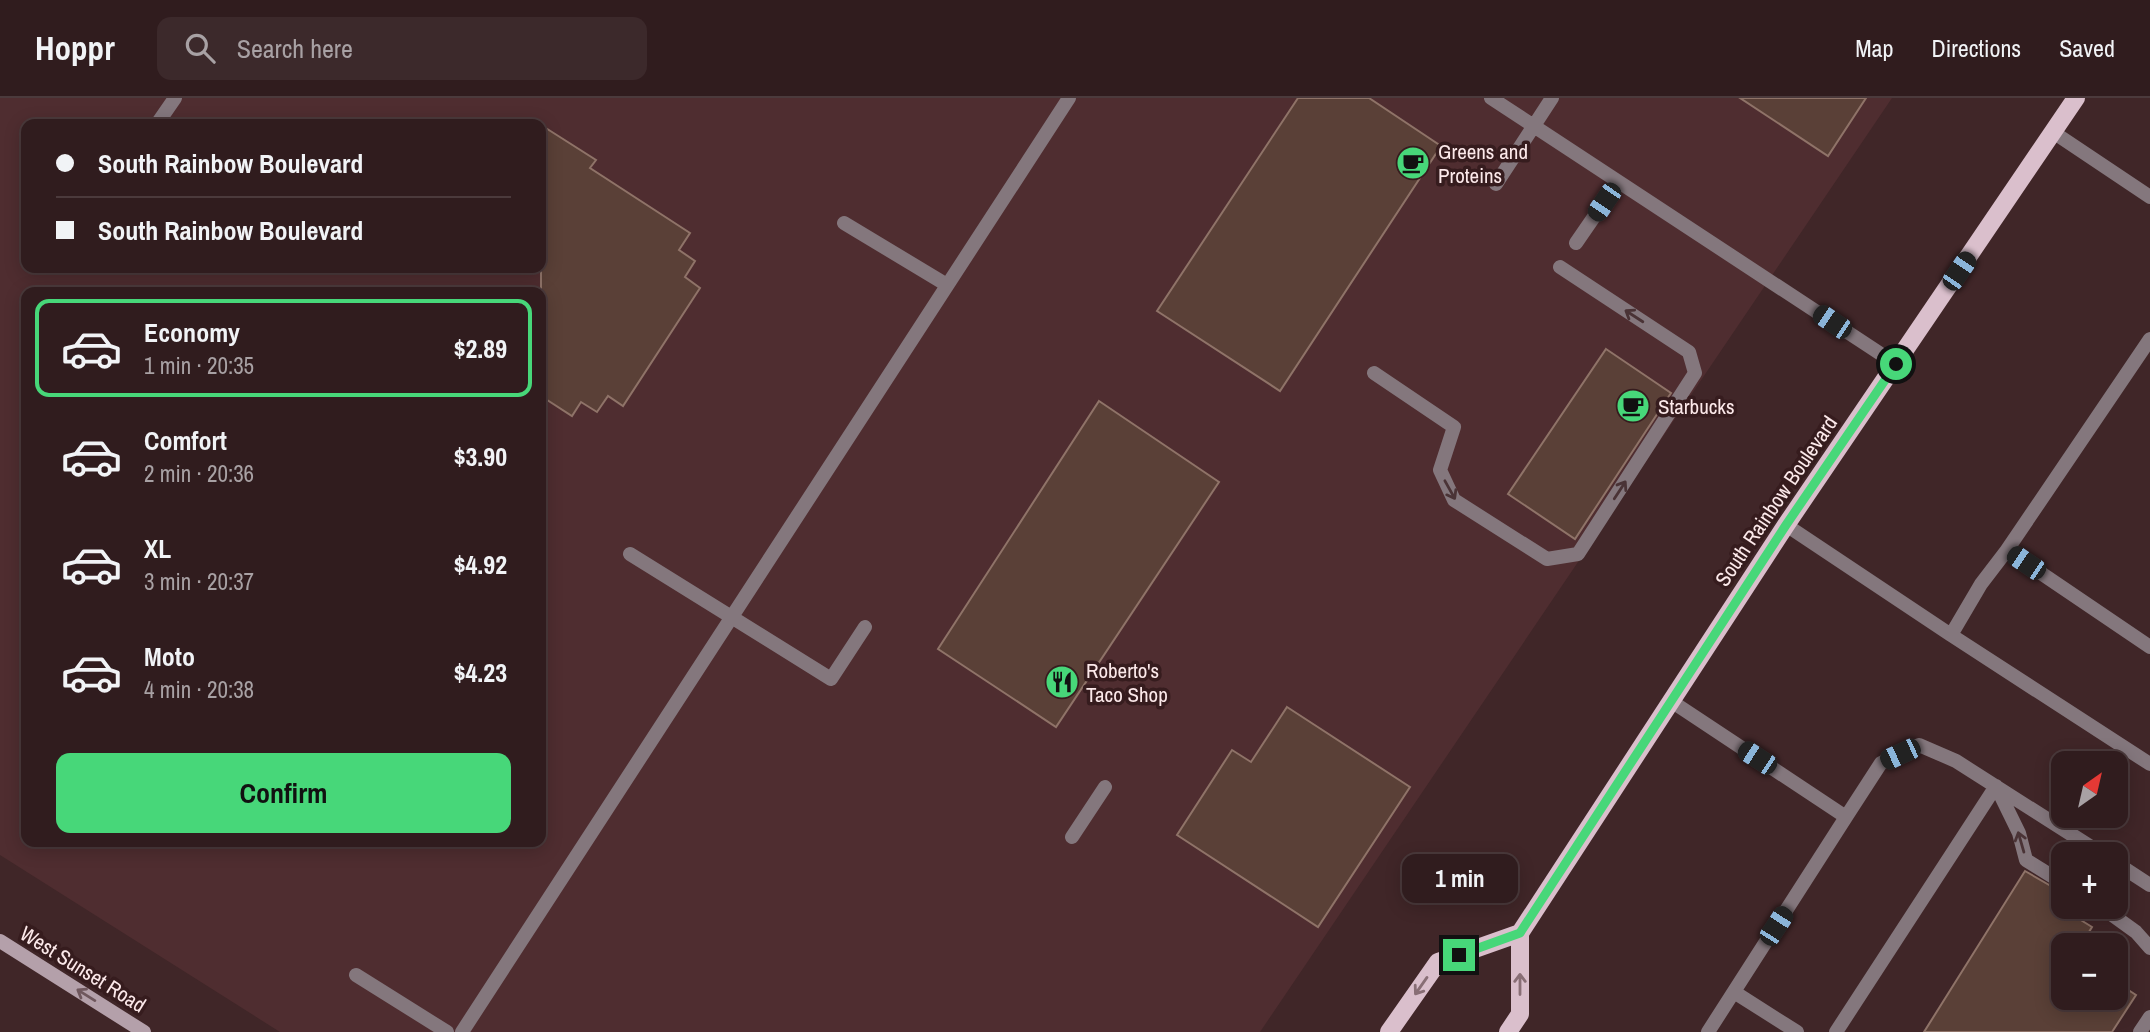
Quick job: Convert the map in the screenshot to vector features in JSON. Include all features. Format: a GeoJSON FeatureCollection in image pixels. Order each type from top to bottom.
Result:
{"type":"FeatureCollection","features":[{"type":"Feature","properties":{"kind":"main road","name":"South Rainbow Boulevard"},"geometry":{"type":"LineString","coordinates":[[1520,933],[1786,525],[2076,98]]}},
{"type":"Feature","properties":{"kind":"main road"},"geometry":{"type":"LineString","coordinates":[[1389,1032],[1438,962],[1520,933],[1520,1014],[1508,1032]]}},
{"type":"Feature","properties":{"kind":"main road","name":"West Sunset Road"},"geometry":{"type":"LineString","coordinates":[[0,941],[144,1032]]}},
{"type":"Feature","properties":{"kind":"lane"},"geometry":{"type":"LineString","coordinates":[[160,119],[174,98]]}},
{"type":"Feature","properties":{"kind":"lane"},"geometry":{"type":"LineString","coordinates":[[462,1032],[1069,98]]}},
{"type":"Feature","properties":{"kind":"lane"},"geometry":{"type":"LineString","coordinates":[[1490,98],[1896,364]]}},
{"type":"Feature","properties":{"kind":"lane"},"geometry":{"type":"LineString","coordinates":[[1496,184],[1552,98]]}},
{"type":"Feature","properties":{"kind":"lane"},"geometry":{"type":"LineString","coordinates":[[2053,132],[2150,197]]}},
{"type":"Feature","properties":{"kind":"lane"},"geometry":{"type":"LineString","coordinates":[[1576,243],[1618,182]]}},
{"type":"Feature","properties":{"kind":"lane"},"geometry":{"type":"LineString","coordinates":[[844,223],[947,285]]}},
{"type":"Feature","properties":{"kind":"lane"},"geometry":{"type":"LineString","coordinates":[[1374,373],[1454,427],[1440,470],[1454,499],[1547,559],[1578,554],[1695,373],[1689,352],[1560,267]]}},
{"type":"Feature","properties":{"kind":"lane"},"geometry":{"type":"LineString","coordinates":[[1951,635],[1981,584],[2150,339]]}},
{"type":"Feature","properties":{"kind":"lane"},"geometry":{"type":"LineString","coordinates":[[1786,525],[2150,764]]}},
{"type":"Feature","properties":{"kind":"lane"},"geometry":{"type":"LineString","coordinates":[[2007,550],[2150,647]]}},
{"type":"Feature","properties":{"kind":"lane"},"geometry":{"type":"LineString","coordinates":[[630,554],[831,680],[865,627]]}},
{"type":"Feature","properties":{"kind":"lane"},"geometry":{"type":"LineString","coordinates":[[1671,701],[1846,817]]}},
{"type":"Feature","properties":{"kind":"lane"},"geometry":{"type":"LineString","coordinates":[[1708,1032],[1881,762],[1919,745],[1956,761],[2083,842]]}},
{"type":"Feature","properties":{"kind":"lane"},"geometry":{"type":"LineString","coordinates":[[1996,786],[2019,833],[2026,860],[2051,876]]}},
{"type":"Feature","properties":{"kind":"lane"},"geometry":{"type":"LineString","coordinates":[[1836,1032],[1996,786]]}},
{"type":"Feature","properties":{"kind":"lane"},"geometry":{"type":"LineString","coordinates":[[1072,837],[1105,788]]}},
{"type":"Feature","properties":{"kind":"lane"},"geometry":{"type":"LineString","coordinates":[[2128,871],[2150,885]]}},
{"type":"Feature","properties":{"kind":"lane"},"geometry":{"type":"LineString","coordinates":[[2118,919],[2136,932],[2150,948]]}},
{"type":"Feature","properties":{"kind":"lane"},"geometry":{"type":"LineString","coordinates":[[356,975],[447,1032]]}},
{"type":"Feature","properties":{"kind":"lane"},"geometry":{"type":"LineString","coordinates":[[1734,992],[1797,1032]]}},
{"type":"Feature","properties":{"kind":"lane"},"geometry":{"type":"LineString","coordinates":[[2140,1032],[2150,1017]]}},
{"type":"Feature","properties":{"kind":"shaded area"},"geometry":{"type":"Polygon","coordinates":[[[0,98],[1892,98],[1260,1032],[280,1032],[0,855],[0,98]]]}},
{"type":"Feature","properties":{"kind":"building"},"geometry":{"type":"Polygon","coordinates":[[[1298,98],[1369,98],[1441,146],[1280,391],[1157,311],[1298,98]]]}},
{"type":"Feature","properties":{"kind":"building"},"geometry":{"type":"Polygon","coordinates":[[[1740,98],[1866,98],[1828,156],[1740,98]]]}},
{"type":"Feature","properties":{"kind":"building"},"geometry":{"type":"Polygon","coordinates":[[[546,128],[596,160],[590,168],[690,233],[679,250],[695,261],[685,277],[700,288],[623,406],[608,396],[597,412],[581,402],[572,416],[546,399],[546,287],[541,287],[541,273],[546,273],[546,128]]]}},
{"type":"Feature","properties":{"kind":"building"},"geometry":{"type":"Polygon","coordinates":[[[1606,349],[1671,393],[1575,539],[1508,494],[1606,349]]]}},
{"type":"Feature","properties":{"kind":"building"},"geometry":{"type":"Polygon","coordinates":[[[1099,401],[1219,482],[1056,727],[938,649],[1099,401]]]}},
{"type":"Feature","properties":{"kind":"building"},"geometry":{"type":"Polygon","coordinates":[[[1287,707],[1410,787],[1318,927],[1177,835],[1232,750],[1251,762],[1287,707]]]}},
{"type":"Feature","properties":{"kind":"building"},"geometry":{"type":"Polygon","coordinates":[[[2025,871],[2051,886],[2051,919],[2079,919],[2092,927],[2088,933],[2051,933],[2051,1010],[2126,1010],[2112,1032],[1924,1032],[2025,871]]]}},
{"type":"Feature","properties":{"kind":"building"},"geometry":{"type":"Polygon","coordinates":[[[2128,990],[2136,995],[2128,1007],[2128,990]]]}},
{"type":"Feature","properties":{"kind":"place","name":"Greens and Proteins"},"geometry":{"type":"Point","coordinates":[1413,163]}},
{"type":"Feature","properties":{"kind":"place","name":"Starbucks"},"geometry":{"type":"Point","coordinates":[1633,406]}},
{"type":"Feature","properties":{"kind":"place","name":"Roberto's Taco Shop"},"geometry":{"type":"Point","coordinates":[1062,682]}},
{"type":"Feature","properties":{"kind":"route"},"geometry":{"type":"LineString","coordinates":[[1459,955],[1520,933],[1786,525],[1896,364]]}}]}
